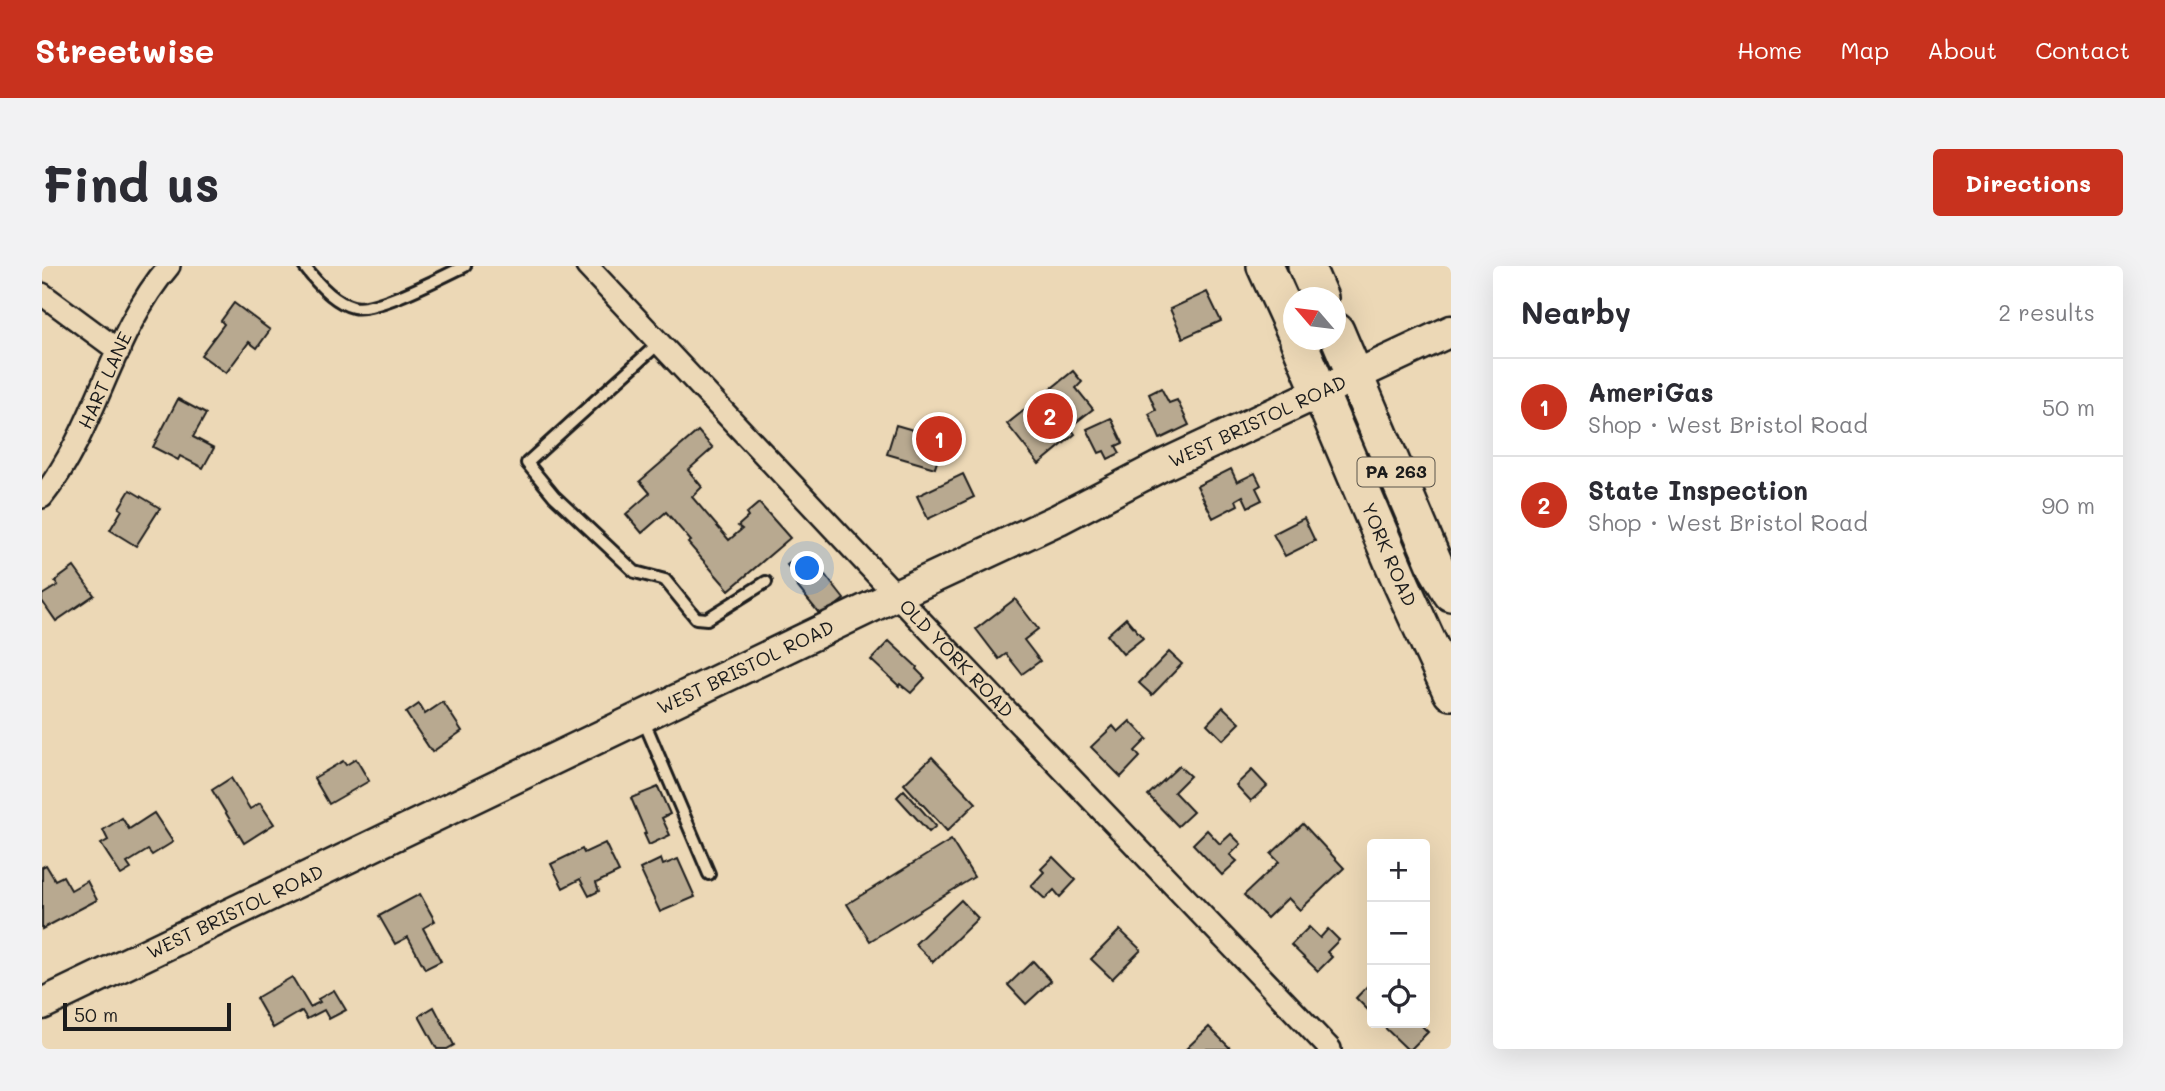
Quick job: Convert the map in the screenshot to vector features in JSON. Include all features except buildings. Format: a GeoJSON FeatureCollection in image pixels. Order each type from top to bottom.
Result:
{"type":"FeatureCollection","features":[{"type":"Feature","properties":{"kind":"highway"},"geometry":{"type":"LineString","coordinates":[[1265,266],[1283,307]]}},
{"type":"Feature","properties":{"kind":"highway"},"geometry":{"type":"LineString","coordinates":[[1306,266],[1315,287]]}},
{"type":"Feature","properties":{"kind":"highway","name":"YORK ROAD"},"geometry":{"type":"LineString","coordinates":[[1302,350],[1451,692]]}},
{"type":"Feature","properties":{"kind":"highway","name":"YORK ROAD"},"geometry":{"type":"LineString","coordinates":[[1344,350],[1437,569],[1451,593]]}},
{"type":"Feature","properties":{"kind":"main road","name":"WEST BRISTOL ROAD"},"geometry":{"type":"LineString","coordinates":[[42,1004],[1059,519],[1159,467],[1451,331]]}},
{"type":"Feature","properties":{"kind":"street","name":"HART LANE"},"geometry":{"type":"LineString","coordinates":[[42,497],[68,457],[140,307],[169,266]]}},
{"type":"Feature","properties":{"kind":"street","name":"OLD YORK ROAD"},"geometry":{"type":"LineString","coordinates":[[587,266],[896,595],[1330,1049]]}},
{"type":"Feature","properties":{"kind":"street"},"geometry":{"type":"LineString","coordinates":[[42,294],[119,351]]}},
{"type":"Feature","properties":{"kind":"lane"},"geometry":{"type":"LineString","coordinates":[[304,266],[314,280],[338,301],[356,308],[371,306],[414,290],[465,266]]}},
{"type":"Feature","properties":{"kind":"lane"},"geometry":{"type":"LineString","coordinates":[[659,343],[527,463],[554,496],[635,572],[664,580],[696,618],[707,619],[766,582]]}},
{"type":"Feature","properties":{"kind":"lane"},"geometry":{"type":"LineString","coordinates":[[642,717],[709,874]]}},
{"type":"Feature","properties":{"kind":"place","name":"State Inspection"},"geometry":{"type":"Point","coordinates":[1050,416]}},
{"type":"Feature","properties":{"kind":"place","name":"AmeriGas"},"geometry":{"type":"Point","coordinates":[939,439]}}]}
